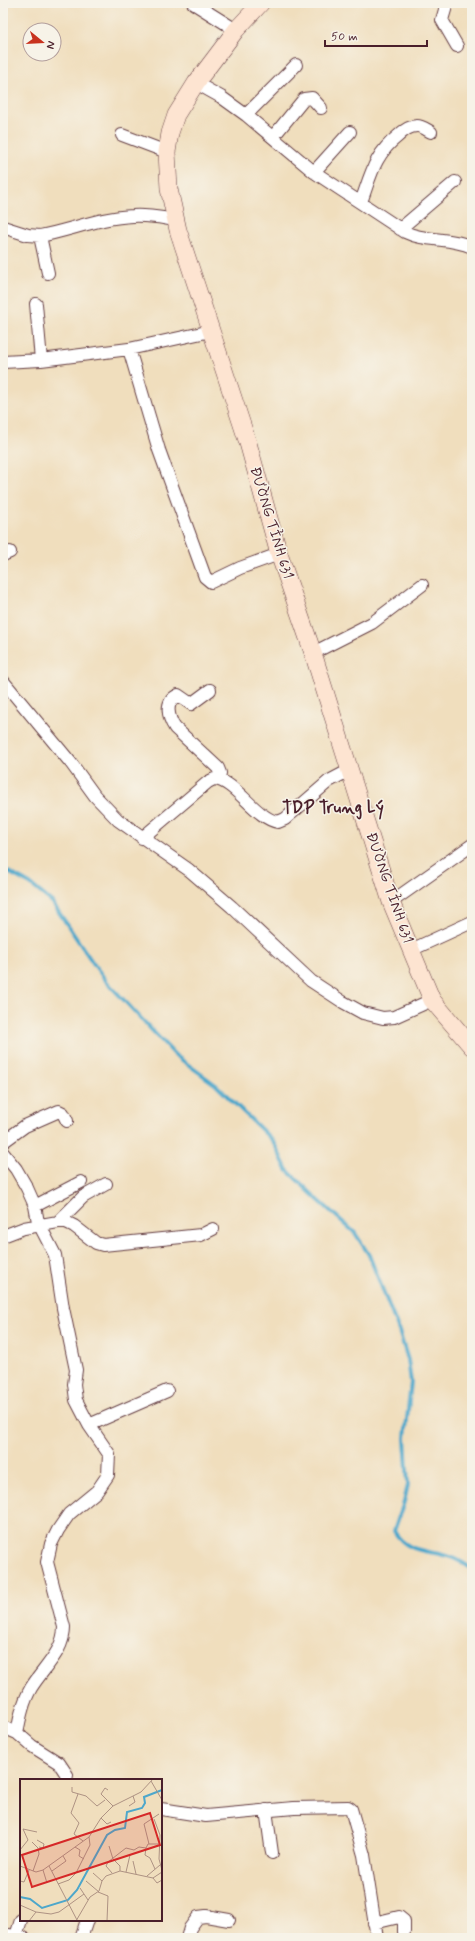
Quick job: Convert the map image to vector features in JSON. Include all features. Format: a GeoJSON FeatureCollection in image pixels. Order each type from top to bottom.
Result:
{"type":"FeatureCollection","features":[{"type":"Feature","properties":{"kind":"main road","name":"ĐƯỜNG TỈNH 631"},"geometry":{"type":"LineString","coordinates":[[261,3],[236,30],[196,83],[176,115],[170,133],[167,152],[169,190],[176,220],[248,443],[279,554],[313,653],[391,902],[432,1000],[472,1047]]}},
{"type":"Feature","properties":{"kind":"street"},"geometry":{"type":"LineString","coordinates":[[193,3],[236,30]]}},
{"type":"Feature","properties":{"kind":"street"},"geometry":{"type":"LineString","coordinates":[[447,3],[442,20],[457,46]]}},
{"type":"Feature","properties":{"kind":"street"},"geometry":{"type":"LineString","coordinates":[[246,115],[296,65]]}},
{"type":"Feature","properties":{"kind":"street"},"geometry":{"type":"LineString","coordinates":[[196,83],[222,97],[273,137],[314,172],[400,229],[413,236],[448,240],[472,247]]}},
{"type":"Feature","properties":{"kind":"street"},"geometry":{"type":"LineString","coordinates":[[273,137],[304,99],[312,98],[321,108]]}},
{"type":"Feature","properties":{"kind":"street"},"geometry":{"type":"LineString","coordinates":[[361,202],[378,157],[386,146],[405,130],[411,128],[421,127],[431,132]]}},
{"type":"Feature","properties":{"kind":"street"},"geometry":{"type":"LineString","coordinates":[[314,172],[350,132]]}},
{"type":"Feature","properties":{"kind":"street"},"geometry":{"type":"LineString","coordinates":[[122,135],[167,152]]}},
{"type":"Feature","properties":{"kind":"street"},"geometry":{"type":"LineString","coordinates":[[400,229],[455,182]]}},
{"type":"Feature","properties":{"kind":"street"},"geometry":{"type":"LineString","coordinates":[[3,227],[28,235],[40,236],[110,219],[133,216],[151,216],[176,220]]}},
{"type":"Feature","properties":{"kind":"street"},"geometry":{"type":"LineString","coordinates":[[40,236],[48,273]]}},
{"type":"Feature","properties":{"kind":"street"},"geometry":{"type":"LineString","coordinates":[[36,304],[41,360]]}},
{"type":"Feature","properties":{"kind":"street"},"geometry":{"type":"LineString","coordinates":[[3,362],[41,360],[129,349],[211,331]]}},
{"type":"Feature","properties":{"kind":"street"},"geometry":{"type":"LineString","coordinates":[[129,349],[159,450],[204,577],[211,582],[240,568],[279,554]]}},
{"type":"Feature","properties":{"kind":"street"},"geometry":{"type":"LineString","coordinates":[[313,653],[372,623],[422,585]]}},
{"type":"Feature","properties":{"kind":"street"},"geometry":{"type":"LineString","coordinates":[[3,681],[71,763],[95,796],[118,820],[189,870],[232,907],[311,981],[363,1013],[383,1018],[394,1017],[432,1000]]}},
{"type":"Feature","properties":{"kind":"street"},"geometry":{"type":"LineString","coordinates":[[210,690],[190,704],[178,695],[170,700],[168,706],[172,723],[175,728],[218,768],[220,774],[218,779]]}},
{"type":"Feature","properties":{"kind":"street"},"geometry":{"type":"LineString","coordinates":[[142,838],[208,782],[214,779],[218,779],[267,818],[278,822],[285,819],[329,782],[350,770]]}},
{"type":"Feature","properties":{"kind":"street"},"geometry":{"type":"LineString","coordinates":[[391,902],[472,845]]}},
{"type":"Feature","properties":{"kind":"street"},"geometry":{"type":"LineString","coordinates":[[411,950],[472,922]]}},
{"type":"Feature","properties":{"kind":"street"},"geometry":{"type":"LineString","coordinates":[[3,1142],[25,1126],[59,1111],[63,1113],[67,1121]]}},
{"type":"Feature","properties":{"kind":"street"},"geometry":{"type":"LineString","coordinates":[[3,1153],[16,1169],[34,1206],[40,1226],[55,1256],[63,1308],[76,1370],[74,1384],[76,1400],[89,1425],[109,1454],[108,1475],[97,1491],[69,1514],[58,1530],[51,1544],[48,1562],[64,1626],[64,1636],[52,1659],[31,1688],[24,1704],[18,1732]]}},
{"type":"Feature","properties":{"kind":"street"},"geometry":{"type":"LineString","coordinates":[[34,1206],[81,1182]]}},
{"type":"Feature","properties":{"kind":"street"},"geometry":{"type":"LineString","coordinates":[[58,1222],[83,1197],[106,1184]]}},
{"type":"Feature","properties":{"kind":"street"},"geometry":{"type":"LineString","coordinates":[[3,1236],[24,1228],[66,1222],[74,1226],[96,1243],[103,1246],[201,1235],[213,1229]]}},
{"type":"Feature","properties":{"kind":"street"},"geometry":{"type":"LineString","coordinates":[[89,1425],[167,1391]]}},
{"type":"Feature","properties":{"kind":"street"},"geometry":{"type":"LineString","coordinates":[[3,1727],[18,1732],[32,1746],[59,1763],[67,1775],[66,1779]]}},
{"type":"Feature","properties":{"kind":"street"},"geometry":{"type":"LineString","coordinates":[[162,1809],[206,1816],[266,1810],[342,1807],[351,1810],[364,1855],[377,1938]]}},
{"type":"Feature","properties":{"kind":"street"},"geometry":{"type":"LineString","coordinates":[[266,1810],[272,1853]]}},
{"type":"Feature","properties":{"kind":"street"},"geometry":{"type":"LineString","coordinates":[[187,1938],[190,1928],[198,1917],[206,1916],[230,1920]]}},
{"type":"Feature","properties":{"kind":"street"},"geometry":{"type":"LineString","coordinates":[[374,1923],[399,1917],[404,1921],[404,1932]]}},
{"type":"Feature","properties":{"kind":"street"},"geometry":{"type":"LineString","coordinates":[[3,1934],[20,1937],[21,1921]]}},
{"type":"Feature","properties":{"kind":"street"},"geometry":{"type":"LineString","coordinates":[[81,1938],[87,1921]]}},
{"type":"Feature","properties":{"kind":"waterway"},"geometry":{"type":"LineString","coordinates":[[3,869],[30,884],[52,902],[107,982],[175,1055],[216,1085],[273,1141],[287,1170],[355,1233],[369,1255],[399,1331],[408,1360],[411,1382],[405,1438],[408,1485],[394,1531],[400,1539],[413,1548],[453,1558],[472,1569]]}},
{"type":"Feature","properties":{"kind":"district","name":"TDP Trung Lý"},"geometry":{"type":"Point","coordinates":[333,808]}}]}
